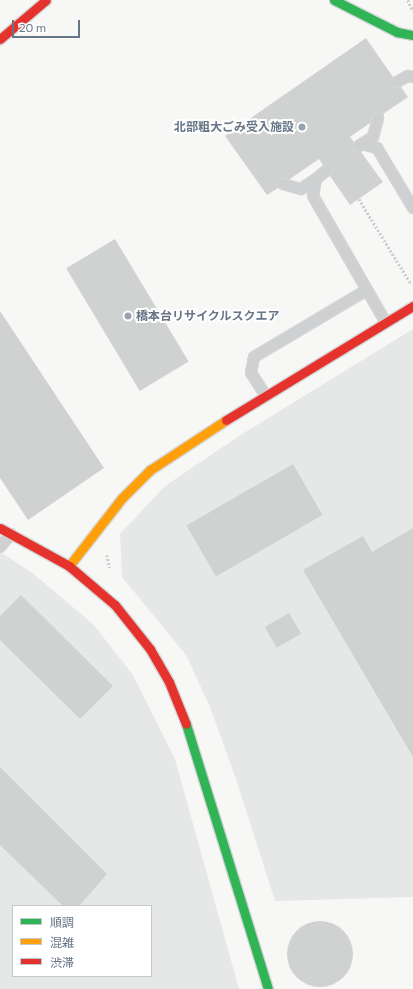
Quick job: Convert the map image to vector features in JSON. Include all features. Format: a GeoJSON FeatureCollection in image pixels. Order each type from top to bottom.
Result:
{"type":"FeatureCollection","features":[{"type":"Feature","properties":{"kind":"street"},"geometry":{"type":"LineString","coordinates":[[0,39],[46,0]]}},
{"type":"Feature","properties":{"kind":"street"},"geometry":{"type":"LineString","coordinates":[[334,0],[397,32],[413,35]]}},
{"type":"Feature","properties":{"kind":"street"},"geometry":{"type":"LineString","coordinates":[[69,566],[122,498],[150,470],[266,396],[413,306]]}},
{"type":"Feature","properties":{"kind":"street"},"geometry":{"type":"LineString","coordinates":[[0,528],[69,566],[93,584],[115,605],[150,649],[169,682],[182,711],[268,989]]}},
{"type":"Feature","properties":{"kind":"lane"},"geometry":{"type":"LineString","coordinates":[[397,82],[408,76],[413,77]]}},
{"type":"Feature","properties":{"kind":"lane"},"geometry":{"type":"LineString","coordinates":[[378,118],[373,137],[360,146],[377,148],[413,208]]}},
{"type":"Feature","properties":{"kind":"lane"},"geometry":{"type":"LineString","coordinates":[[283,184],[300,189],[327,170]]}},
{"type":"Feature","properties":{"kind":"lane"},"geometry":{"type":"LineString","coordinates":[[316,178],[313,196],[386,323]]}},
{"type":"Feature","properties":{"kind":"lane"},"geometry":{"type":"LineString","coordinates":[[266,396],[251,373],[254,357],[367,290]]}},
{"type":"Feature","properties":{"kind":"lane"},"geometry":{"type":"LineString","coordinates":[[0,547],[11,534]]}},
{"type":"Feature","properties":{"kind":"path"},"geometry":{"type":"LineString","coordinates":[[408,0],[413,11]]}},
{"type":"Feature","properties":{"kind":"path"},"geometry":{"type":"LineString","coordinates":[[359,199],[413,288]]}},
{"type":"Feature","properties":{"kind":"path"},"geometry":{"type":"LineString","coordinates":[[106,554],[111,574]]}},
{"type":"Feature","properties":{"kind":"shaded area"},"geometry":{"type":"Polygon","coordinates":[[[413,329],[413,897],[275,901],[236,779],[210,707],[186,655],[122,577],[120,534],[165,486],[239,436],[413,329]]]}},
{"type":"Feature","properties":{"kind":"shaded area"},"geometry":{"type":"Polygon","coordinates":[[[0,552],[31,572],[93,624],[133,675],[175,759],[239,989],[0,989],[0,552]]]}},
{"type":"Feature","properties":{"kind":"building","name":"北部粗大ごみ受入施設"},"geometry":{"type":"Polygon","coordinates":[[[366,38],[393,77],[392,85],[401,87],[408,97],[383,114],[379,112],[374,113],[370,123],[350,137],[354,142],[354,150],[361,152],[383,182],[350,205],[330,176],[333,172],[332,166],[323,165],[319,159],[290,179],[279,179],[278,188],[267,195],[225,136],[366,38]]]}},
{"type":"Feature","properties":{"kind":"building","name":"橋本台リサイクルスクエア"},"geometry":{"type":"Polygon","coordinates":[[[115,239],[189,362],[140,391],[66,268],[115,239]]]}},
{"type":"Feature","properties":{"kind":"building"},"geometry":{"type":"Polygon","coordinates":[[[0,311],[104,468],[28,520],[0,478],[0,311]]]}},
{"type":"Feature","properties":{"kind":"building"},"geometry":{"type":"Polygon","coordinates":[[[293,464],[322,515],[216,577],[186,526],[293,464]]]}},
{"type":"Feature","properties":{"kind":"building"},"geometry":{"type":"Polygon","coordinates":[[[413,528],[413,757],[303,570],[363,536],[372,552],[413,528]]]}},
{"type":"Feature","properties":{"kind":"building"},"geometry":{"type":"Polygon","coordinates":[[[21,595],[113,686],[80,719],[0,640],[0,616],[21,595]]]}},
{"type":"Feature","properties":{"kind":"building"},"geometry":{"type":"Polygon","coordinates":[[[289,613],[301,634],[277,648],[265,627],[289,613]]]}},
{"type":"Feature","properties":{"kind":"building"},"geometry":{"type":"Polygon","coordinates":[[[0,767],[107,874],[80,905],[62,905],[0,845],[0,767]]]}},
{"type":"Feature","properties":{"kind":"building"},"geometry":{"type":"Polygon","coordinates":[[[320,921],[332,924],[343,931],[350,942],[353,954],[350,966],[343,977],[332,984],[320,987],[308,984],[297,977],[290,966],[287,954],[290,942],[297,931],[308,924],[320,921]]]}},
{"type":"Feature","properties":{"kind":"traffic: fast"},"geometry":{"type":"LineString","coordinates":[[334,0],[397,32],[413,35]]}},
{"type":"Feature","properties":{"kind":"traffic: fast"},"geometry":{"type":"LineString","coordinates":[[186,724],[268,989]]}},
{"type":"Feature","properties":{"kind":"traffic: slow"},"geometry":{"type":"LineString","coordinates":[[69,566],[122,498],[150,470],[226,420]]}},
{"type":"Feature","properties":{"kind":"traffic: jam"},"geometry":{"type":"LineString","coordinates":[[0,39],[46,0]]}},
{"type":"Feature","properties":{"kind":"traffic: jam"},"geometry":{"type":"LineString","coordinates":[[226,420],[413,306]]}},
{"type":"Feature","properties":{"kind":"traffic: jam"},"geometry":{"type":"LineString","coordinates":[[0,528],[69,566],[115,605],[150,649],[169,682],[186,724]]}},
{"type":"Feature","properties":{"kind":"place","name":"北部粗大ごみ受入施設"},"geometry":{"type":"Point","coordinates":[302,127]}},
{"type":"Feature","properties":{"kind":"place","name":"橋本台リサイクルスクエア"},"geometry":{"type":"Point","coordinates":[128,316]}}]}
